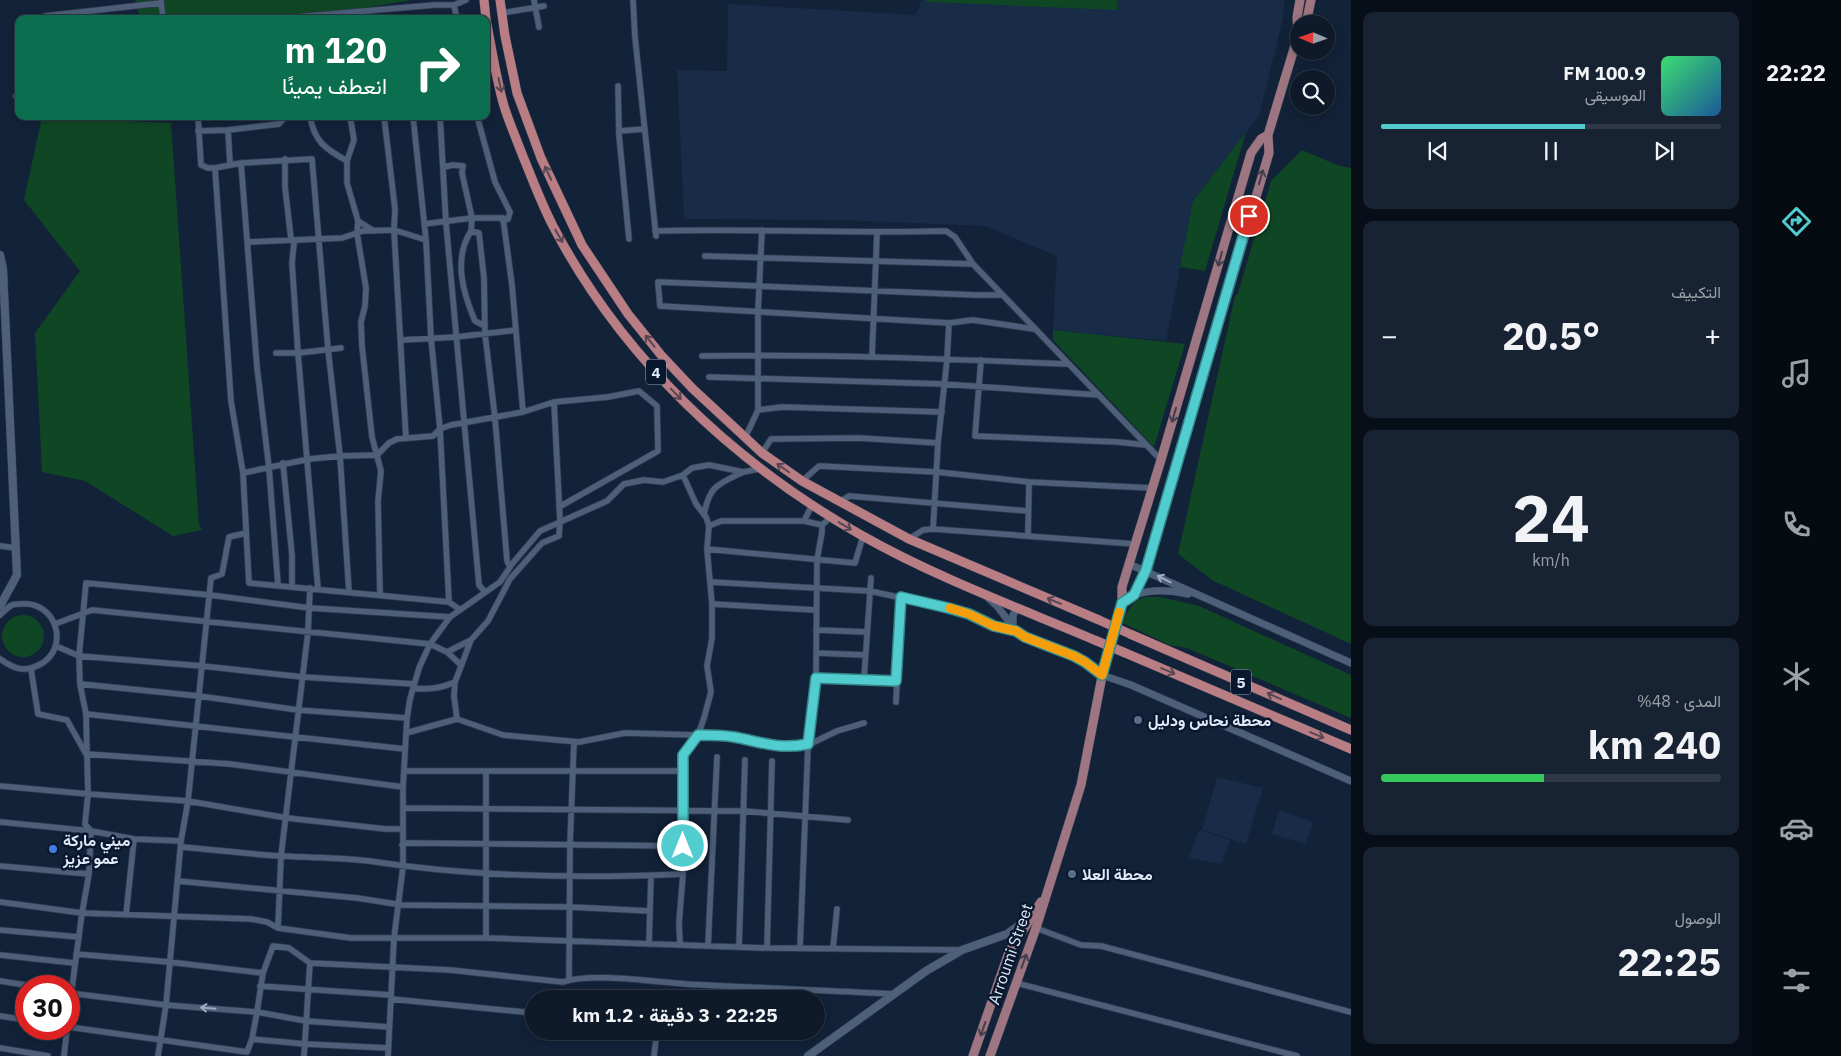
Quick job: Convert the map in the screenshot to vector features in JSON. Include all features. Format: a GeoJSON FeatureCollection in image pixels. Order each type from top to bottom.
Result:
{"type":"FeatureCollection","features":[{"type":"Feature","properties":{"kind":"highway","name":"4"},"geometry":{"type":"LineString","coordinates":[[484,0],[486,15]]}},
{"type":"Feature","properties":{"kind":"highway","name":"4"},"geometry":{"type":"LineString","coordinates":[[500,0],[517,93],[541,158],[582,245],[628,314],[661,355],[692,388],[762,453],[802,481],[909,539],[1099,620]]}},
{"type":"Feature","properties":{"kind":"highway","name":"4"},"geometry":{"type":"LineString","coordinates":[[490,39],[504,105],[549,217],[580,272],[637,350],[676,395],[760,470],[863,536],[982,593],[1097,641]]}},
{"type":"Feature","properties":{"kind":"highway","name":"5"},"geometry":{"type":"LineString","coordinates":[[1099,620],[1351,730]]}},
{"type":"Feature","properties":{"kind":"highway","name":"5"},"geometry":{"type":"LineString","coordinates":[[1097,641],[1351,749]]}},
{"type":"Feature","properties":{"kind":"main road"},"geometry":{"type":"LineString","coordinates":[[1297,15],[1300,0]]}},
{"type":"Feature","properties":{"kind":"main road"},"geometry":{"type":"LineString","coordinates":[[1308,15],[1312,0]]}},
{"type":"Feature","properties":{"kind":"main road"},"geometry":{"type":"LineString","coordinates":[[1122,603],[1134,595],[1146,570],[1269,152],[1268,135],[1291,60]]}},
{"type":"Feature","properties":{"kind":"main road"},"geometry":{"type":"LineString","coordinates":[[1048,891],[1080,785],[1102,675],[1122,603],[1121,591],[1251,153],[1261,139],[1268,135]]}},
{"type":"Feature","properties":{"kind":"main road"},"geometry":{"type":"LineString","coordinates":[[0,255],[3,269],[17,575],[0,606]]}},
{"type":"Feature","properties":{"kind":"main road","name":"Arroumi Street"},"geometry":{"type":"LineString","coordinates":[[974,1056],[1009,952],[1048,891]]}},
{"type":"Feature","properties":{"kind":"main road","name":"Arroumi Street"},"geometry":{"type":"LineString","coordinates":[[990,1056],[1048,891]]}},
{"type":"Feature","properties":{"kind":"main road"},"geometry":{"type":"LineString","coordinates":[[808,1056],[896,994],[926,970],[962,950],[1007,934],[1032,915]]}},
{"type":"Feature","properties":{"kind":"street"},"geometry":{"type":"LineString","coordinates":[[319,15],[454,5],[466,0]]}},
{"type":"Feature","properties":{"kind":"street"},"geometry":{"type":"LineString","coordinates":[[534,0],[539,27]]}},
{"type":"Feature","properties":{"kind":"street"},"geometry":{"type":"LineString","coordinates":[[633,0],[635,37],[656,233],[714,229],[877,233],[946,231],[955,237],[973,264],[1161,460]]}},
{"type":"Feature","properties":{"kind":"street"},"geometry":{"type":"LineString","coordinates":[[53,15],[161,1],[163,15]]}},
{"type":"Feature","properties":{"kind":"street"},"geometry":{"type":"LineString","coordinates":[[454,5],[456,15]]}},
{"type":"Feature","properties":{"kind":"street"},"geometry":{"type":"LineString","coordinates":[[502,13],[544,6]]}},
{"type":"Feature","properties":{"kind":"street"},"geometry":{"type":"LineString","coordinates":[[618,86],[619,131],[629,239]]}},
{"type":"Feature","properties":{"kind":"street"},"geometry":{"type":"LineString","coordinates":[[198,120],[201,165],[208,168],[230,164],[312,159],[328,349],[340,456],[349,592]]}},
{"type":"Feature","properties":{"kind":"street"},"geometry":{"type":"LineString","coordinates":[[198,131],[228,130],[279,124],[282,120]]}},
{"type":"Feature","properties":{"kind":"street"},"geometry":{"type":"LineString","coordinates":[[311,120],[316,137],[326,149],[347,162]]}},
{"type":"Feature","properties":{"kind":"street"},"geometry":{"type":"LineString","coordinates":[[351,120],[354,140],[347,162],[347,183],[358,221],[357,233],[366,288],[365,306],[361,322],[362,346],[372,437],[381,471],[378,501],[380,594]]}},
{"type":"Feature","properties":{"kind":"street"},"geometry":{"type":"LineString","coordinates":[[385,120],[396,208],[394,230],[402,340],[406,438]]}},
{"type":"Feature","properties":{"kind":"street"},"geometry":{"type":"LineString","coordinates":[[413,120],[426,240],[431,338],[440,429],[449,602]]}},
{"type":"Feature","properties":{"kind":"street"},"geometry":{"type":"LineString","coordinates":[[440,120],[446,223],[479,585],[485,592]]}},
{"type":"Feature","properties":{"kind":"street"},"geometry":{"type":"LineString","coordinates":[[478,120],[495,182],[510,212],[508,219],[503,221]]}},
{"type":"Feature","properties":{"kind":"street"},"geometry":{"type":"LineString","coordinates":[[619,131],[645,129]]}},
{"type":"Feature","properties":{"kind":"street"},"geometry":{"type":"LineString","coordinates":[[228,130],[230,164]]}},
{"type":"Feature","properties":{"kind":"street"},"geometry":{"type":"LineString","coordinates":[[285,160],[285,187],[291,239],[294,243],[292,263],[298,353],[318,589]]}},
{"type":"Feature","properties":{"kind":"street"},"geometry":{"type":"LineString","coordinates":[[242,163],[257,367],[269,468],[278,585]]}},
{"type":"Feature","properties":{"kind":"street"},"geometry":{"type":"LineString","coordinates":[[444,167],[453,165],[463,166],[462,173],[472,218],[471,230],[464,242],[461,255],[464,295],[476,321],[485,326]]}},
{"type":"Feature","properties":{"kind":"street"},"geometry":{"type":"LineString","coordinates":[[215,168],[231,401],[243,473],[249,583],[449,602],[459,609]]}},
{"type":"Feature","properties":{"kind":"street"},"geometry":{"type":"LineString","coordinates":[[424,224],[446,223],[472,218],[503,218],[512,285],[524,412]]}},
{"type":"Feature","properties":{"kind":"street"},"geometry":{"type":"LineString","coordinates":[[358,221],[374,231]]}},
{"type":"Feature","properties":{"kind":"street"},"geometry":{"type":"LineString","coordinates":[[248,242],[342,238],[357,233],[394,230],[426,240]]}},
{"type":"Feature","properties":{"kind":"street"},"geometry":{"type":"LineString","coordinates":[[471,230],[479,233],[481,246],[484,278],[485,334],[495,418],[507,561],[510,567]]}},
{"type":"Feature","properties":{"kind":"street"},"geometry":{"type":"LineString","coordinates":[[745,438],[758,410],[758,311],[762,230]]}},
{"type":"Feature","properties":{"kind":"street"},"geometry":{"type":"LineString","coordinates":[[872,356],[877,233]]}},
{"type":"Feature","properties":{"kind":"street"},"geometry":{"type":"LineString","coordinates":[[705,256],[973,264]]}},
{"type":"Feature","properties":{"kind":"street"},"geometry":{"type":"LineString","coordinates":[[1002,294],[976,295],[658,282],[660,306],[949,323],[974,320],[1034,328]]}},
{"type":"Feature","properties":{"kind":"street"},"geometry":{"type":"LineString","coordinates":[[934,529],[938,443],[949,323]]}},
{"type":"Feature","properties":{"kind":"street"},"geometry":{"type":"LineString","coordinates":[[402,340],[456,337],[516,330]]}},
{"type":"Feature","properties":{"kind":"street"},"geometry":{"type":"LineString","coordinates":[[276,353],[298,353],[341,348]]}},
{"type":"Feature","properties":{"kind":"street"},"geometry":{"type":"LineString","coordinates":[[702,356],[872,356],[1068,364]]}},
{"type":"Feature","properties":{"kind":"street"},"geometry":{"type":"LineString","coordinates":[[981,360],[975,436],[1118,442],[1146,445]]}},
{"type":"Feature","properties":{"kind":"street"},"geometry":{"type":"LineString","coordinates":[[709,378],[943,384],[1099,395]]}},
{"type":"Feature","properties":{"kind":"street"},"geometry":{"type":"LineString","coordinates":[[243,473],[308,459],[377,455],[389,443],[397,439],[433,436],[440,429],[451,425],[524,412],[554,402],[608,397],[639,391],[658,406],[658,450],[559,507]]}},
{"type":"Feature","properties":{"kind":"street"},"geometry":{"type":"LineString","coordinates":[[457,719],[454,696],[455,682],[471,640],[488,621],[510,580],[542,543],[559,536],[560,520],[554,402]]}},
{"type":"Feature","properties":{"kind":"street"},"geometry":{"type":"LineString","coordinates":[[758,410],[782,407],[942,412]]}},
{"type":"Feature","properties":{"kind":"street"},"geometry":{"type":"LineString","coordinates":[[762,453],[771,438],[851,438],[938,443]]}},
{"type":"Feature","properties":{"kind":"street"},"geometry":{"type":"LineString","coordinates":[[283,463],[292,555],[292,586]]}},
{"type":"Feature","properties":{"kind":"street"},"geometry":{"type":"LineString","coordinates":[[388,1056],[394,938],[402,867],[403,788],[407,718],[413,686],[430,644],[450,617],[459,609],[500,582],[540,531],[560,520],[607,501],[624,484],[644,480],[664,482],[683,475],[692,468],[709,465],[743,472],[760,470]]}},
{"type":"Feature","properties":{"kind":"street"},"geometry":{"type":"LineString","coordinates":[[802,481],[819,466],[937,472],[1029,482],[1152,488]]}},
{"type":"Feature","properties":{"kind":"street"},"geometry":{"type":"LineString","coordinates":[[704,514],[707,498],[716,486],[743,472]]}},
{"type":"Feature","properties":{"kind":"street"},"geometry":{"type":"LineString","coordinates":[[680,944],[683,755],[698,735],[704,718],[710,692],[707,666],[712,638],[712,604],[707,549],[709,526],[704,514],[696,504],[683,475]]}},
{"type":"Feature","properties":{"kind":"street"},"geometry":{"type":"LineString","coordinates":[[1028,536],[1029,482]]}},
{"type":"Feature","properties":{"kind":"street"},"geometry":{"type":"LineString","coordinates":[[839,502],[848,496],[1028,511]]}},
{"type":"Feature","properties":{"kind":"street"},"geometry":{"type":"LineString","coordinates":[[804,521],[812,505]]}},
{"type":"Feature","properties":{"kind":"street"},"geometry":{"type":"LineString","coordinates":[[800,948],[808,744],[816,678],[817,560],[822,525],[831,517]]}},
{"type":"Feature","properties":{"kind":"street"},"geometry":{"type":"LineString","coordinates":[[709,526],[720,522],[804,521],[822,525]]}},
{"type":"Feature","properties":{"kind":"street"},"geometry":{"type":"LineString","coordinates":[[909,539],[923,530],[934,529],[1135,544]]}},
{"type":"Feature","properties":{"kind":"street"},"geometry":{"type":"LineString","coordinates":[[158,1056],[166,1005],[181,844],[188,800],[211,578],[222,574],[229,537],[246,533]]}},
{"type":"Feature","properties":{"kind":"street"},"geometry":{"type":"LineString","coordinates":[[707,549],[855,563],[863,536]]}},
{"type":"Feature","properties":{"kind":"street"},"geometry":{"type":"LineString","coordinates":[[0,546],[16,548]]}},
{"type":"Feature","properties":{"kind":"street"},"geometry":{"type":"LineString","coordinates":[[1129,564],[1146,570],[1198,596],[1288,633],[1351,663]]}},
{"type":"Feature","properties":{"kind":"street"},"geometry":{"type":"LineString","coordinates":[[864,679],[864,655],[871,578]]}},
{"type":"Feature","properties":{"kind":"street"},"geometry":{"type":"LineString","coordinates":[[710,582],[818,590],[870,591],[948,608],[969,614],[994,626],[1015,629]]}},
{"type":"Feature","properties":{"kind":"street"},"geometry":{"type":"LineString","coordinates":[[72,975],[89,874],[92,831],[85,824],[88,794],[86,714],[80,684],[79,656],[86,583],[310,608],[450,617]]}},
{"type":"Feature","properties":{"kind":"street"},"geometry":{"type":"LineString","coordinates":[[278,928],[282,856],[308,632],[310,588]]}},
{"type":"Feature","properties":{"kind":"street"},"geometry":{"type":"LineString","coordinates":[[1134,595],[1154,590],[1170,590],[1198,596]]}},
{"type":"Feature","properties":{"kind":"street"},"geometry":{"type":"LineString","coordinates":[[982,593],[997,606],[1015,629],[1025,637],[1074,656],[1102,675],[1131,685],[1351,781]]}},
{"type":"Feature","properties":{"kind":"street"},"geometry":{"type":"LineString","coordinates":[[896,702],[901,597]]}},
{"type":"Feature","properties":{"kind":"street"},"geometry":{"type":"LineString","coordinates":[[0,615],[12,605],[29,603],[45,610],[56,624],[56,646],[47,661],[31,669],[12,668],[0,659]]}},
{"type":"Feature","properties":{"kind":"street"},"geometry":{"type":"LineString","coordinates":[[712,604],[816,610]]}},
{"type":"Feature","properties":{"kind":"street"},"geometry":{"type":"LineString","coordinates":[[1015,629],[1012,619],[1018,608]]}},
{"type":"Feature","properties":{"kind":"street"},"geometry":{"type":"LineString","coordinates":[[56,624],[92,610],[208,621],[430,644],[447,652],[461,665]]}},
{"type":"Feature","properties":{"kind":"street"},"geometry":{"type":"LineString","coordinates":[[816,630],[867,632]]}},
{"type":"Feature","properties":{"kind":"street"},"geometry":{"type":"LineString","coordinates":[[447,652],[471,640]]}},
{"type":"Feature","properties":{"kind":"street"},"geometry":{"type":"LineString","coordinates":[[56,646],[79,656],[413,686],[424,689],[446,686],[455,682]]}},
{"type":"Feature","properties":{"kind":"street"},"geometry":{"type":"LineString","coordinates":[[816,653],[864,655]]}},
{"type":"Feature","properties":{"kind":"street"},"geometry":{"type":"LineString","coordinates":[[31,669],[38,714],[67,720],[86,754]]}},
{"type":"Feature","properties":{"kind":"street"},"geometry":{"type":"LineString","coordinates":[[816,678],[896,681]]}},
{"type":"Feature","properties":{"kind":"street"},"geometry":{"type":"LineString","coordinates":[[80,684],[199,696],[298,710],[407,718]]}},
{"type":"Feature","properties":{"kind":"street"},"geometry":{"type":"LineString","coordinates":[[86,714],[405,749]]}},
{"type":"Feature","properties":{"kind":"street"},"geometry":{"type":"LineString","coordinates":[[406,733],[457,719],[502,734],[574,742],[625,733],[698,735],[732,736],[772,746],[791,748],[808,744],[837,731],[864,723]]}},
{"type":"Feature","properties":{"kind":"street"},"geometry":{"type":"LineString","coordinates":[[569,980],[570,844],[574,742]]}},
{"type":"Feature","properties":{"kind":"street"},"geometry":{"type":"LineString","coordinates":[[86,754],[230,764],[403,788]]}},
{"type":"Feature","properties":{"kind":"street"},"geometry":{"type":"LineString","coordinates":[[708,946],[717,757]]}},
{"type":"Feature","properties":{"kind":"street"},"geometry":{"type":"LineString","coordinates":[[739,946],[745,760]]}},
{"type":"Feature","properties":{"kind":"street"},"geometry":{"type":"LineString","coordinates":[[767,948],[772,761]]}},
{"type":"Feature","properties":{"kind":"street"},"geometry":{"type":"LineString","coordinates":[[404,772],[683,771]]}},
{"type":"Feature","properties":{"kind":"street"},"geometry":{"type":"LineString","coordinates":[[486,772],[486,938]]}},
{"type":"Feature","properties":{"kind":"street"},"geometry":{"type":"LineString","coordinates":[[0,786],[188,800],[286,818],[386,829],[403,829]]}},
{"type":"Feature","properties":{"kind":"street"},"geometry":{"type":"LineString","coordinates":[[404,808],[743,811],[848,820]]}},
{"type":"Feature","properties":{"kind":"street"},"geometry":{"type":"LineString","coordinates":[[0,822],[92,831],[134,839],[282,856],[369,861],[402,867],[486,874],[570,876],[682,874]]}},
{"type":"Feature","properties":{"kind":"street"},"geometry":{"type":"LineString","coordinates":[[126,915],[134,839]]}},
{"type":"Feature","properties":{"kind":"street"},"geometry":{"type":"LineString","coordinates":[[402,845],[407,843],[683,846]]}},
{"type":"Feature","properties":{"kind":"street"},"geometry":{"type":"LineString","coordinates":[[0,866],[89,874]]}},
{"type":"Feature","properties":{"kind":"street"},"geometry":{"type":"LineString","coordinates":[[649,943],[651,876]]}},
{"type":"Feature","properties":{"kind":"street"},"geometry":{"type":"LineString","coordinates":[[178,881],[357,898],[397,904],[570,907],[650,911]]}},
{"type":"Feature","properties":{"kind":"street"},"geometry":{"type":"LineString","coordinates":[[0,902],[82,912],[251,920],[267,922],[278,928],[351,938],[486,938],[767,948],[962,950]]}},
{"type":"Feature","properties":{"kind":"street"},"geometry":{"type":"LineString","coordinates":[[832,948],[837,909]]}},
{"type":"Feature","properties":{"kind":"street"},"geometry":{"type":"LineString","coordinates":[[1036,928],[1081,945],[1101,946],[1351,1012]]}},
{"type":"Feature","properties":{"kind":"street"},"geometry":{"type":"LineString","coordinates":[[0,930],[79,936]]}},
{"type":"Feature","properties":{"kind":"street"},"geometry":{"type":"LineString","coordinates":[[80,1030],[247,1052],[252,1038],[263,973],[273,946],[289,948],[310,963],[468,972],[563,982],[603,978],[742,988],[896,994]]}},
{"type":"Feature","properties":{"kind":"street"},"geometry":{"type":"LineString","coordinates":[[0,954],[74,963]]}},
{"type":"Feature","properties":{"kind":"street"},"geometry":{"type":"LineString","coordinates":[[76,954],[263,973]]}},
{"type":"Feature","properties":{"kind":"street"},"geometry":{"type":"LineString","coordinates":[[304,1056],[310,963]]}},
{"type":"Feature","properties":{"kind":"street"},"geometry":{"type":"LineString","coordinates":[[0,980],[15,983]]}},
{"type":"Feature","properties":{"kind":"street"},"geometry":{"type":"LineString","coordinates":[[1016,983],[1297,1056]]}},
{"type":"Feature","properties":{"kind":"street"},"geometry":{"type":"LineString","coordinates":[[260,986],[391,997],[525,1012]]}},
{"type":"Feature","properties":{"kind":"street"},"geometry":{"type":"LineString","coordinates":[[80,994],[166,1005],[257,1012],[306,1021],[389,1027]]}},
{"type":"Feature","properties":{"kind":"street"},"geometry":{"type":"LineString","coordinates":[[0,1016],[15,1018]]}},
{"type":"Feature","properties":{"kind":"street"},"geometry":{"type":"LineString","coordinates":[[252,1038],[305,1044],[388,1048]]}},
{"type":"Feature","properties":{"kind":"street"},"geometry":{"type":"LineString","coordinates":[[64,1056],[66,1040]]}},
{"type":"Feature","properties":{"kind":"street"},"geometry":{"type":"LineString","coordinates":[[654,1056],[656,1040]]}},
{"type":"Feature","properties":{"kind":"street"},"geometry":{"type":"LineString","coordinates":[[0,1048],[48,1056]]}},
{"type":"Feature","properties":{"kind":"shaded area"},"geometry":{"type":"Polygon","coordinates":[[[922,0],[1284,0],[1283,18],[1259,116],[1193,201],[1166,341],[1053,330],[1057,256],[985,226],[838,220],[684,219],[677,70],[727,71],[728,4],[915,15],[922,0]]]}},
{"type":"Feature","properties":{"kind":"shaded area"},"geometry":{"type":"Polygon","coordinates":[[[1217,777],[1263,788],[1246,844],[1202,830],[1217,777]]]}},
{"type":"Feature","properties":{"kind":"shaded area"},"geometry":{"type":"Polygon","coordinates":[[[1279,810],[1313,822],[1306,844],[1272,834],[1279,810]]]}},
{"type":"Feature","properties":{"kind":"shaded area"},"geometry":{"type":"Polygon","coordinates":[[[1199,830],[1230,840],[1222,864],[1189,858],[1199,830]]]}},
{"type":"Feature","properties":{"kind":"green space"},"geometry":{"type":"Polygon","coordinates":[[[135,0],[411,0],[323,15],[139,15],[135,0]]]}},
{"type":"Feature","properties":{"kind":"green space"},"geometry":{"type":"Polygon","coordinates":[[[926,0],[1117,0],[1117,10],[927,2],[926,0]]]}},
{"type":"Feature","properties":{"kind":"green space"},"geometry":{"type":"Polygon","coordinates":[[[41,120],[106,120],[171,123],[199,525],[202,530],[173,536],[85,481],[42,472],[35,333],[80,271],[24,200],[41,120]]]}},
{"type":"Feature","properties":{"kind":"green space"},"geometry":{"type":"Polygon","coordinates":[[[1246,132],[1205,271],[1180,267],[1193,201],[1246,132]]]}},
{"type":"Feature","properties":{"kind":"green space"},"geometry":{"type":"Polygon","coordinates":[[[1302,150],[1337,165],[1351,168],[1351,644],[1212,580],[1178,554],[1235,296],[1238,293],[1271,181],[1302,150]]]}},
{"type":"Feature","properties":{"kind":"green space"},"geometry":{"type":"Polygon","coordinates":[[[1053,330],[1185,344],[1154,447],[1053,340],[1053,330]]]}},
{"type":"Feature","properties":{"kind":"green space"},"geometry":{"type":"Polygon","coordinates":[[[1145,597],[1160,597],[1199,606],[1351,675],[1351,718],[1187,648],[1169,645],[1123,623],[1131,607],[1145,597]]]}},
{"type":"Feature","properties":{"kind":"green space"},"geometry":{"type":"Polygon","coordinates":[[[27,615],[35,618],[41,624],[44,636],[41,648],[35,654],[19,657],[11,654],[5,648],[2,632],[5,624],[11,618],[27,615]]]}},
{"type":"Feature","properties":{"kind":"slow traffic"},"geometry":{"type":"LineString","coordinates":[[950,608],[969,614],[994,626],[1016,631],[1020,635],[1074,656],[1102,675],[1119,612]]}},
{"type":"Feature","properties":{"kind":"place","name":"محطة نحاس ودليل"},"geometry":{"type":"Point","coordinates":[1138,720]}},
{"type":"Feature","properties":{"kind":"place","name":"ميني ماركة عمو عزيز"},"geometry":{"type":"Point","coordinates":[53,849]}},
{"type":"Feature","properties":{"kind":"place","name":"محطة العلا"},"geometry":{"type":"Point","coordinates":[1072,874]}},
{"type":"Feature","properties":{"kind":"route"},"geometry":{"type":"LineString","coordinates":[[683,846],[683,755],[698,735],[732,736],[772,746],[791,748],[808,744],[816,678],[896,681],[901,597],[969,614],[994,626],[1016,631],[1020,635],[1074,656],[1102,675],[1122,603],[1128,601],[1134,595],[1146,570],[1249,216]]}}]}
